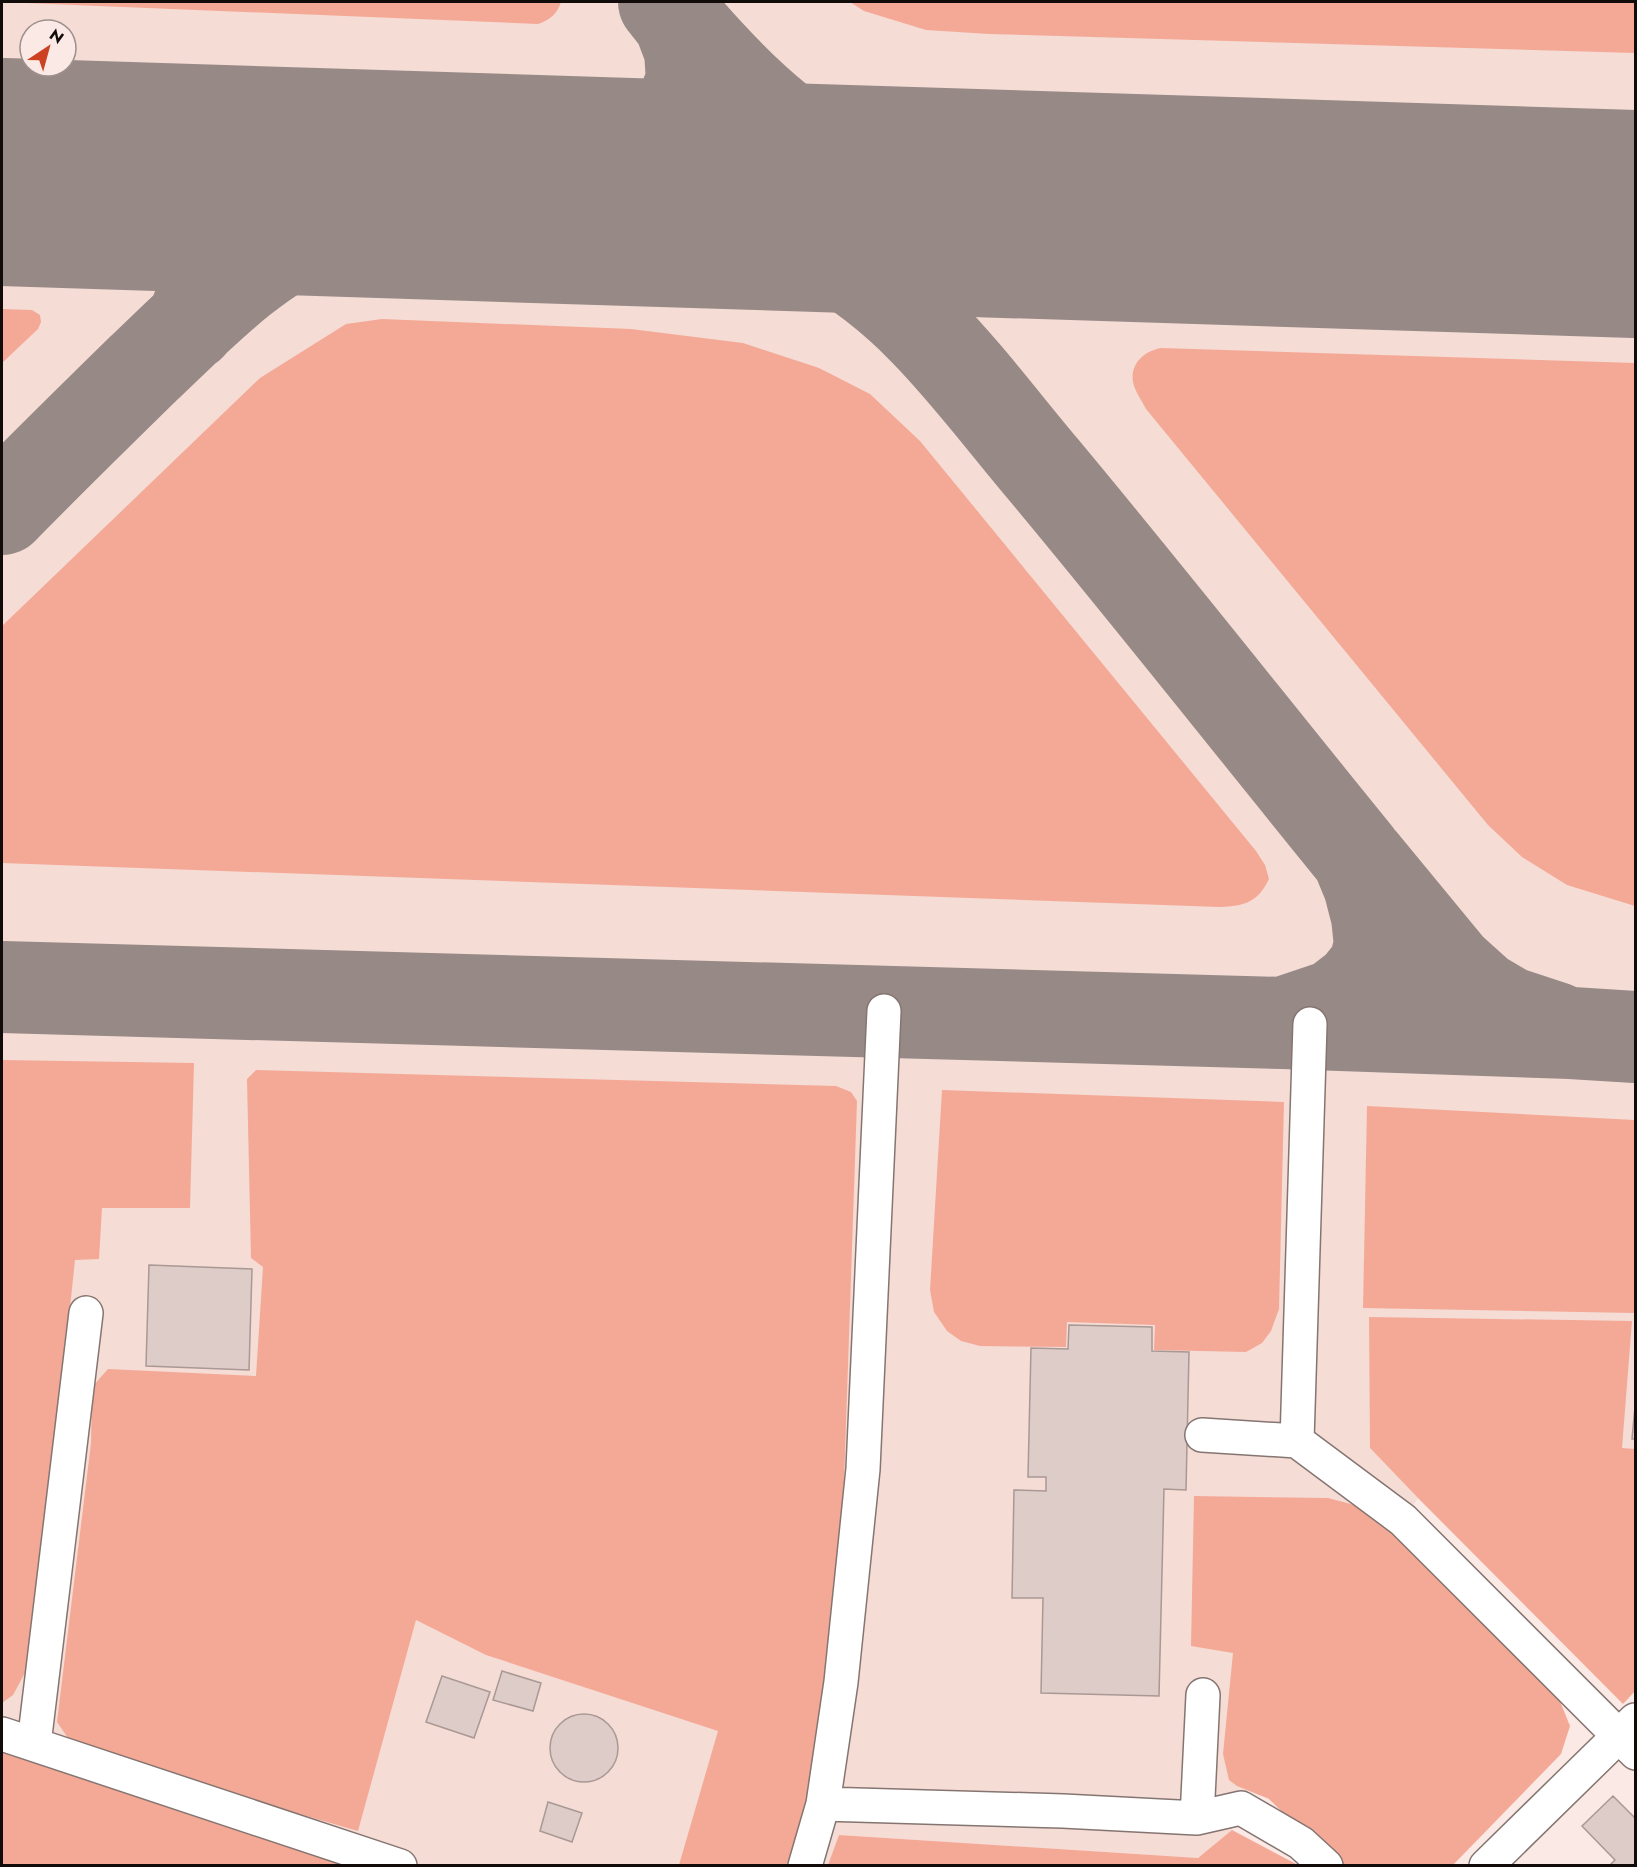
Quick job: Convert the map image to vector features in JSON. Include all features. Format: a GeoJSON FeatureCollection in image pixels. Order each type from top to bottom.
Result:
{"type":"FeatureCollection","features":[{"type":"Feature","properties":{"kind":"lane"},"geometry":{"type":"LineString","coordinates":[[805,1866],[823,1804],[841,1682],[863,1469],[884,1011]]}},
{"type":"Feature","properties":{"kind":"lane"},"geometry":{"type":"LineString","coordinates":[[1297,1441],[1310,1024]]}},
{"type":"Feature","properties":{"kind":"lane"},"geometry":{"type":"LineString","coordinates":[[34,1744],[86,1313]]}},
{"type":"Feature","properties":{"kind":"lane"},"geometry":{"type":"LineString","coordinates":[[1202,1435],[1297,1441],[1403,1520],[1630,1736],[1486,1866]]}},
{"type":"Feature","properties":{"kind":"lane"},"geometry":{"type":"LineString","coordinates":[[1197,1818],[1203,1695]]}},
{"type":"Feature","properties":{"kind":"lane"},"geometry":{"type":"LineString","coordinates":[[2,1734],[400,1866]]}},
{"type":"Feature","properties":{"kind":"lane"},"geometry":{"type":"LineString","coordinates":[[823,1804],[1063,1811],[1197,1818],[1241,1808],[1301,1843],[1326,1866]]}},
{"type":"Feature","properties":{"kind":"shaded area"},"geometry":{"type":"Polygon","coordinates":[[[2,2],[1635,2],[1635,1449],[1370,1448],[1418,1498],[1403,1520],[1250,1787],[1232,1830],[1198,1858],[839,1835],[828,1866],[2,1866],[2,2]]]}},
{"type":"Feature","properties":{"kind":"shaded area"},"geometry":{"type":"Polygon","coordinates":[[[2,2],[561,2],[552,16],[538,24],[2,2]]]}},
{"type":"Feature","properties":{"kind":"shaded area"},"geometry":{"type":"Polygon","coordinates":[[[850,2],[1635,2],[1635,53],[989,34],[926,30],[864,11],[850,2]]]}},
{"type":"Feature","properties":{"kind":"shaded area"},"geometry":{"type":"Polygon","coordinates":[[[2,309],[32,310],[40,315],[41,322],[38,329],[2,363],[2,309]]]}},
{"type":"Feature","properties":{"kind":"shaded area"},"geometry":{"type":"Polygon","coordinates":[[[382,319],[631,329],[743,343],[819,368],[870,394],[920,441],[1256,851],[1265,865],[1269,879],[1265,887],[1255,898],[1244,904],[1220,907],[2,863],[2,626],[260,378],[346,324],[382,319]]]}},
{"type":"Feature","properties":{"kind":"shaded area"},"geometry":{"type":"Polygon","coordinates":[[[1161,348],[1635,363],[1635,906],[1567,885],[1522,857],[1488,825],[1146,409],[1134,386],[1134,370],[1144,355],[1161,348]]]}},
{"type":"Feature","properties":{"kind":"shaded area"},"geometry":{"type":"Polygon","coordinates":[[[2,1060],[194,1063],[190,1208],[102,1208],[99,1259],[75,1260],[33,1658],[13,1695],[2,1703],[2,1060]]]}},
{"type":"Feature","properties":{"kind":"shaded area"},"geometry":{"type":"Polygon","coordinates":[[[256,1070],[836,1086],[851,1092],[857,1101],[842,1542],[813,1786],[787,1865],[679,1865],[718,1731],[486,1655],[416,1620],[358,1831],[97,1755],[70,1741],[57,1722],[91,1443],[92,1387],[108,1369],[256,1376],[263,1267],[251,1258],[247,1079],[256,1070]]]}},
{"type":"Feature","properties":{"kind":"shaded area"},"geometry":{"type":"Polygon","coordinates":[[[942,1090],[1284,1102],[1279,1309],[1271,1331],[1262,1343],[1246,1352],[1154,1350],[1155,1325],[1067,1322],[1066,1347],[980,1346],[961,1341],[947,1331],[934,1312],[930,1290],[942,1090]]]}},
{"type":"Feature","properties":{"kind":"shaded area"},"geometry":{"type":"Polygon","coordinates":[[[1367,1106],[1635,1120],[1635,1313],[1363,1308],[1367,1106]]]}},
{"type":"Feature","properties":{"kind":"shaded area"},"geometry":{"type":"Polygon","coordinates":[[[1369,1317],[1632,1321],[1622,1448],[1635,1449],[1636,1690],[1623,1704],[1370,1448],[1369,1317]]]}},
{"type":"Feature","properties":{"kind":"shaded area"},"geometry":{"type":"Polygon","coordinates":[[[1194,1496],[1328,1498],[1362,1507],[1391,1526],[1557,1694],[1570,1726],[1561,1754],[1453,1865],[1337,1865],[1269,1799],[1237,1786],[1229,1780],[1223,1754],[1233,1653],[1191,1646],[1194,1496]]]}},
{"type":"Feature","properties":{"kind":"shaded area"},"geometry":{"type":"Polygon","coordinates":[[[2,1751],[358,1865],[2,1865],[2,1751]]]}},
{"type":"Feature","properties":{"kind":"shaded area"},"geometry":{"type":"Polygon","coordinates":[[[1232,1830],[1298,1865],[828,1865],[839,1835],[1198,1858],[1232,1830]]]}},
{"type":"Feature","properties":{"kind":"building"},"geometry":{"type":"Polygon","coordinates":[[[149,1265],[252,1269],[249,1370],[146,1366],[149,1265]]]}},
{"type":"Feature","properties":{"kind":"building"},"geometry":{"type":"Polygon","coordinates":[[[1069,1325],[1152,1327],[1152,1351],[1189,1352],[1186,1490],[1164,1489],[1159,1696],[1041,1693],[1043,1598],[1012,1598],[1014,1490],[1046,1491],[1046,1477],[1028,1477],[1031,1348],[1068,1349],[1069,1325]]]}},
{"type":"Feature","properties":{"kind":"building"},"geometry":{"type":"Polygon","coordinates":[[[1636,1396],[1636,1439],[1632,1439],[1636,1396]]]}},
{"type":"Feature","properties":{"kind":"building"},"geometry":{"type":"Polygon","coordinates":[[[502,1671],[541,1683],[533,1711],[493,1700],[502,1671]]]}},
{"type":"Feature","properties":{"kind":"building"},"geometry":{"type":"Polygon","coordinates":[[[442,1676],[490,1692],[474,1738],[426,1722],[442,1676]]]}},
{"type":"Feature","properties":{"kind":"building"},"geometry":{"type":"Polygon","coordinates":[[[584,1714],[597,1717],[608,1724],[615,1735],[618,1748],[615,1761],[608,1772],[597,1779],[584,1782],[571,1779],[560,1772],[553,1761],[550,1748],[553,1735],[560,1724],[571,1717],[584,1714]]]}},
{"type":"Feature","properties":{"kind":"building"},"geometry":{"type":"Polygon","coordinates":[[[1613,1796],[1636,1819],[1636,1866],[1609,1866],[1615,1860],[1582,1826],[1613,1796]]]}},
{"type":"Feature","properties":{"kind":"building"},"geometry":{"type":"Polygon","coordinates":[[[548,1802],[582,1813],[572,1842],[540,1831],[548,1802]]]}},
{"type":"Feature","properties":{"kind":"taxiway"},"geometry":{"type":"LineString","coordinates":[[576,191],[612,179],[638,164],[662,139],[680,111],[692,81],[690,50],[679,21],[664,2]]}},
{"type":"Feature","properties":{"kind":"taxiway"},"geometry":{"type":"LineString","coordinates":[[679,21],[734,81],[776,119],[844,163],[899,181],[959,193],[1113,207]]}},
{"type":"Feature","properties":{"kind":"taxiway"},"geometry":{"type":"LineString","coordinates":[[128,176],[176,206],[198,236],[206,261],[205,287],[190,325]]}},
{"type":"Feature","properties":{"kind":"taxiway"},"geometry":{"type":"LineString","coordinates":[[2,509],[186,328],[229,289],[276,254],[301,239],[345,220],[383,209],[481,188]]}},
{"type":"Feature","properties":{"kind":"taxiway"},"geometry":{"type":"LineString","coordinates":[[576,191],[671,204],[733,217],[764,226],[824,252],[857,272],[888,296],[916,322],[969,379],[1357,856],[1369,885],[1377,916],[1380,945],[1374,968],[1358,988],[1336,1005],[1283,1023]]}},
{"type":"Feature","properties":{"kind":"taxiway"},"geometry":{"type":"LineString","coordinates":[[1361,861],[1450,969],[1480,996],[1507,1012],[1555,1028]]}},
{"type":"Feature","properties":{"kind":"taxiway"},"geometry":{"type":"LineString","coordinates":[[2,987],[1283,1023],[1636,1037]]}},
{"type":"Feature","properties":{"kind":"runway"},"geometry":{"type":"LineString","coordinates":[[2,172],[1636,224]]}}]}
